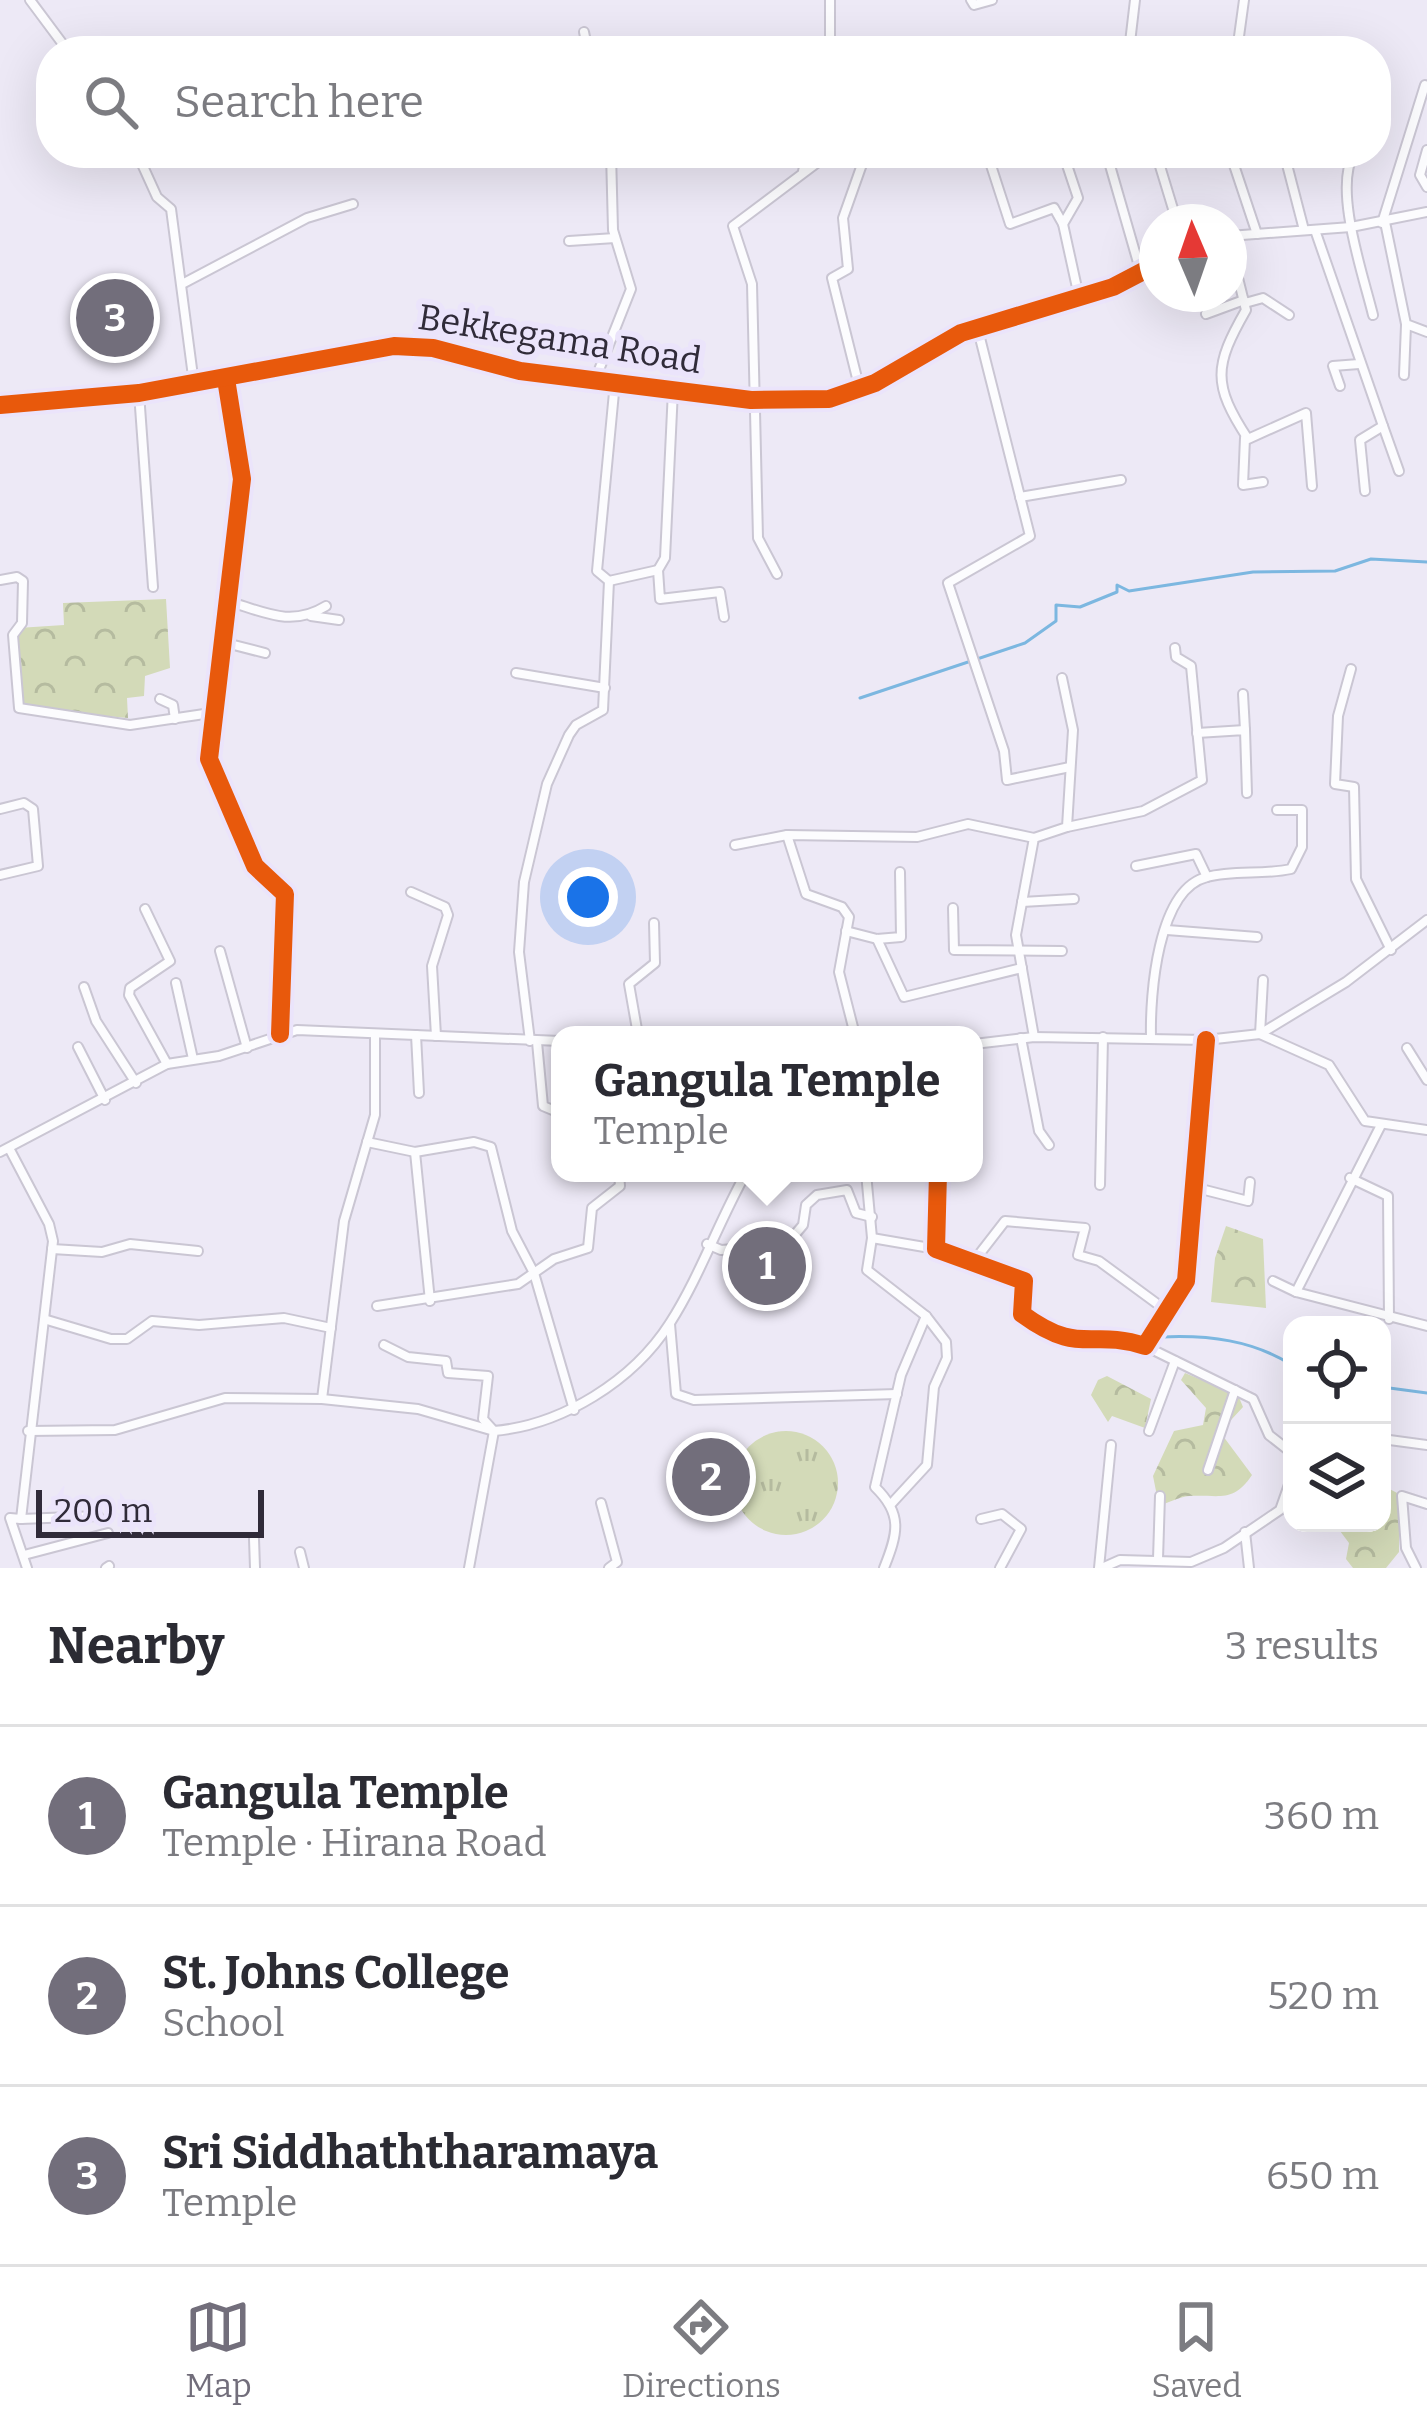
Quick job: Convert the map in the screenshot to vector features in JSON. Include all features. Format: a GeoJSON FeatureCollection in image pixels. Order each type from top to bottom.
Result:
{"type":"FeatureCollection","features":[{"type":"Feature","properties":{"kind":"street"},"geometry":{"type":"LineString","coordinates":[[30,0],[57,36]]}},
{"type":"Feature","properties":{"kind":"street"},"geometry":{"type":"LineString","coordinates":[[830,0],[830,36]]}},
{"type":"Feature","properties":{"kind":"street"},"geometry":{"type":"LineString","coordinates":[[971,0],[974,5],[992,0]]}},
{"type":"Feature","properties":{"kind":"street"},"geometry":{"type":"LineString","coordinates":[[1131,36],[1135,0]]}},
{"type":"Feature","properties":{"kind":"street"},"geometry":{"type":"LineString","coordinates":[[1239,36],[1244,0]]}},
{"type":"Feature","properties":{"kind":"street"},"geometry":{"type":"LineString","coordinates":[[584,32],[585,36]]}},
{"type":"Feature","properties":{"kind":"street"},"geometry":{"type":"LineString","coordinates":[[1404,375],[1406,324],[1383,222],[1423,110],[1425,85]]}},
{"type":"Feature","properties":{"kind":"street"},"geometry":{"type":"LineString","coordinates":[[1427,150],[1420,175],[1427,187]]}},
{"type":"Feature","properties":{"kind":"street"},"geometry":{"type":"LineString","coordinates":[[144,168],[157,197],[171,209],[194,384]]}},
{"type":"Feature","properties":{"kind":"street"},"geometry":{"type":"LineString","coordinates":[[596,380],[631,289],[615,238],[612,168]]}},
{"type":"Feature","properties":{"kind":"street"},"geometry":{"type":"LineString","coordinates":[[802,172],[803,168]]}},
{"type":"Feature","properties":{"kind":"street"},"geometry":{"type":"LineString","coordinates":[[777,574],[758,538],[751,400],[752,284],[733,226],[808,168]]}},
{"type":"Feature","properties":{"kind":"street"},"geometry":{"type":"LineString","coordinates":[[860,390],[832,278],[848,269],[843,218],[861,168]]}},
{"type":"Feature","properties":{"kind":"street"},"geometry":{"type":"LineString","coordinates":[[992,168],[1010,224],[1054,208],[1064,224],[1079,297]]}},
{"type":"Feature","properties":{"kind":"street"},"geometry":{"type":"LineString","coordinates":[[1064,224],[1078,198],[1068,168]]}},
{"type":"Feature","properties":{"kind":"street"},"geometry":{"type":"LineString","coordinates":[[1111,168],[1139,266]]}},
{"type":"Feature","properties":{"kind":"street"},"geometry":{"type":"LineString","coordinates":[[1161,168],[1172,204]]}},
{"type":"Feature","properties":{"kind":"street"},"geometry":{"type":"LineString","coordinates":[[1235,168],[1257,234]]}},
{"type":"Feature","properties":{"kind":"street"},"geometry":{"type":"LineString","coordinates":[[1289,168],[1399,471]]}},
{"type":"Feature","properties":{"kind":"street"},"geometry":{"type":"LineString","coordinates":[[1347,168],[1351,227],[1373,315]]}},
{"type":"Feature","properties":{"kind":"street"},"geometry":{"type":"LineString","coordinates":[[184,283],[307,218],[353,203]]}},
{"type":"Feature","properties":{"kind":"street"},"geometry":{"type":"LineString","coordinates":[[1247,236],[1425,215]]}},
{"type":"Feature","properties":{"kind":"street"},"geometry":{"type":"LineString","coordinates":[[569,242],[615,238]]}},
{"type":"Feature","properties":{"kind":"street","name":"Bekkegama Road"},"geometry":{"type":"LineString","coordinates":[[0,404],[139,393],[226,379],[348,350],[394,346],[433,348],[520,371],[790,402],[860,390],[977,326],[1079,297],[1139,274]]}},
{"type":"Feature","properties":{"kind":"street"},"geometry":{"type":"LineString","coordinates":[[1247,301],[1263,298],[1289,315]]}},
{"type":"Feature","properties":{"kind":"street"},"geometry":{"type":"LineString","coordinates":[[1205,314],[1212,312]]}},
{"type":"Feature","properties":{"kind":"street"},"geometry":{"type":"LineString","coordinates":[[1240,312],[1219,366],[1219,382],[1246,436],[1243,484],[1263,482]]}},
{"type":"Feature","properties":{"kind":"street"},"geometry":{"type":"LineString","coordinates":[[1406,324],[1427,332]]}},
{"type":"Feature","properties":{"kind":"street"},"geometry":{"type":"LineString","coordinates":[[977,326],[1030,536],[948,583],[1004,752],[1007,780],[1070,767]]}},
{"type":"Feature","properties":{"kind":"street"},"geometry":{"type":"LineString","coordinates":[[1340,386],[1333,366],[1359,364]]}},
{"type":"Feature","properties":{"kind":"street"},"geometry":{"type":"LineString","coordinates":[[226,379],[242,471],[226,643],[211,712],[211,766],[255,866],[285,894],[280,1034]]}},
{"type":"Feature","properties":{"kind":"street"},"geometry":{"type":"LineString","coordinates":[[609,581],[597,571],[615,382]]}},
{"type":"Feature","properties":{"kind":"street"},"geometry":{"type":"LineString","coordinates":[[673,390],[665,558],[658,571],[660,599],[720,592],[724,617]]}},
{"type":"Feature","properties":{"kind":"street"},"geometry":{"type":"LineString","coordinates":[[139,393],[153,586]]}},
{"type":"Feature","properties":{"kind":"street"},"geometry":{"type":"LineString","coordinates":[[1246,436],[1254,440],[1306,413],[1312,486]]}},
{"type":"Feature","properties":{"kind":"street"},"geometry":{"type":"LineString","coordinates":[[1365,491],[1360,440],[1383,427]]}},
{"type":"Feature","properties":{"kind":"street"},"geometry":{"type":"LineString","coordinates":[[1020,497],[1121,480]]}},
{"type":"Feature","properties":{"kind":"street"},"geometry":{"type":"LineString","coordinates":[[609,581],[658,571]]}},
{"type":"Feature","properties":{"kind":"street"},"geometry":{"type":"LineString","coordinates":[[0,580],[23,581],[22,623],[13,635],[20,708],[113,724],[211,712]]}},
{"type":"Feature","properties":{"kind":"street"},"geometry":{"type":"LineString","coordinates":[[551,1110],[543,1106],[519,952],[524,882],[547,784],[576,724],[603,710],[609,581]]}},
{"type":"Feature","properties":{"kind":"street"},"geometry":{"type":"LineString","coordinates":[[231,602],[269,617],[310,615],[339,620]]}},
{"type":"Feature","properties":{"kind":"street"},"geometry":{"type":"LineString","coordinates":[[310,615],[326,606]]}},
{"type":"Feature","properties":{"kind":"street"},"geometry":{"type":"LineString","coordinates":[[226,643],[265,653]]}},
{"type":"Feature","properties":{"kind":"street"},"geometry":{"type":"LineString","coordinates":[[735,845],[787,835],[917,837],[968,824],[1034,838],[1067,826],[1143,811],[1202,780],[1192,666],[1176,657],[1175,648]]}},
{"type":"Feature","properties":{"kind":"street"},"geometry":{"type":"LineString","coordinates":[[1351,669],[1338,716],[1335,784],[1354,787],[1356,879],[1391,950]]}},
{"type":"Feature","properties":{"kind":"street"},"geometry":{"type":"LineString","coordinates":[[516,674],[605,688]]}},
{"type":"Feature","properties":{"kind":"street"},"geometry":{"type":"LineString","coordinates":[[1062,678],[1072,730],[1067,826]]}},
{"type":"Feature","properties":{"kind":"street"},"geometry":{"type":"LineString","coordinates":[[1243,694],[1247,793]]}},
{"type":"Feature","properties":{"kind":"street"},"geometry":{"type":"LineString","coordinates":[[160,699],[172,705],[175,719]]}},
{"type":"Feature","properties":{"kind":"street"},"geometry":{"type":"LineString","coordinates":[[1197,733],[1245,730]]}},
{"type":"Feature","properties":{"kind":"street"},"geometry":{"type":"LineString","coordinates":[[0,809],[24,803],[33,809],[38,866],[0,874]]}},
{"type":"Feature","properties":{"kind":"street"},"geometry":{"type":"LineString","coordinates":[[1151,1036],[1150,975],[1177,898],[1207,877],[1291,869],[1302,847],[1302,810],[1277,810]]}},
{"type":"Feature","properties":{"kind":"street"},"geometry":{"type":"LineString","coordinates":[[787,835],[806,894],[842,908],[849,917],[838,972],[853,1026]]}},
{"type":"Feature","properties":{"kind":"street"},"geometry":{"type":"LineString","coordinates":[[1034,838],[1018,946],[1034,1037]]}},
{"type":"Feature","properties":{"kind":"street"},"geometry":{"type":"LineString","coordinates":[[1136,866],[1196,854],[1207,877]]}},
{"type":"Feature","properties":{"kind":"street"},"geometry":{"type":"LineString","coordinates":[[846,931],[877,939],[901,937],[900,872]]}},
{"type":"Feature","properties":{"kind":"street"},"geometry":{"type":"LineString","coordinates":[[411,892],[445,907],[448,915],[432,966],[436,1036]]}},
{"type":"Feature","properties":{"kind":"street"},"geometry":{"type":"LineString","coordinates":[[1022,902],[1074,899]]}},
{"type":"Feature","properties":{"kind":"street"},"geometry":{"type":"LineString","coordinates":[[952,908],[954,950],[1018,946],[1062,951]]}},
{"type":"Feature","properties":{"kind":"street"},"geometry":{"type":"LineString","coordinates":[[145,909],[170,961],[130,988],[129,994],[167,1064]]}},
{"type":"Feature","properties":{"kind":"street"},"geometry":{"type":"LineString","coordinates":[[983,1043],[1034,1037],[1206,1040],[1260,1034],[1391,950],[1427,920]]}},
{"type":"Feature","properties":{"kind":"street"},"geometry":{"type":"LineString","coordinates":[[636,1026],[629,984],[655,963],[654,923]]}},
{"type":"Feature","properties":{"kind":"street"},"geometry":{"type":"LineString","coordinates":[[1167,930],[1257,937]]}},
{"type":"Feature","properties":{"kind":"street"},"geometry":{"type":"LineString","coordinates":[[877,939],[904,997],[1022,968]]}},
{"type":"Feature","properties":{"kind":"street"},"geometry":{"type":"LineString","coordinates":[[220,951],[247,1048]]}},
{"type":"Feature","properties":{"kind":"street"},"geometry":{"type":"LineString","coordinates":[[1260,1034],[1263,980]]}},
{"type":"Feature","properties":{"kind":"street"},"geometry":{"type":"LineString","coordinates":[[176,983],[193,1059]]}},
{"type":"Feature","properties":{"kind":"street"},"geometry":{"type":"LineString","coordinates":[[84,987],[96,1022],[136,1084]]}},
{"type":"Feature","properties":{"kind":"street"},"geometry":{"type":"LineString","coordinates":[[21,1519],[52,1249],[50,1224],[3,1149],[167,1064],[247,1048],[280,1034],[322,1029],[551,1041]]}},
{"type":"Feature","properties":{"kind":"street"},"geometry":{"type":"LineString","coordinates":[[322,1399],[344,1221],[377,1090],[376,1034]]}},
{"type":"Feature","properties":{"kind":"street"},"geometry":{"type":"LineString","coordinates":[[1260,1034],[1329,1065],[1365,1121],[1427,1130]]}},
{"type":"Feature","properties":{"kind":"street"},"geometry":{"type":"LineString","coordinates":[[416,1036],[418,1093]]}},
{"type":"Feature","properties":{"kind":"street"},"geometry":{"type":"LineString","coordinates":[[1100,1185],[1103,1037]]}},
{"type":"Feature","properties":{"kind":"street"},"geometry":{"type":"LineString","coordinates":[[1021,1038],[1039,1131],[1049,1145]]}},
{"type":"Feature","properties":{"kind":"street"},"geometry":{"type":"LineString","coordinates":[[1144,1346],[1186,1281],[1206,1040]]}},
{"type":"Feature","properties":{"kind":"street"},"geometry":{"type":"LineString","coordinates":[[78,1047],[105,1100]]}},
{"type":"Feature","properties":{"kind":"street"},"geometry":{"type":"LineString","coordinates":[[1407,1048],[1427,1080]]}},
{"type":"Feature","properties":{"kind":"street"},"geometry":{"type":"LineString","coordinates":[[1296,1292],[1381,1125]]}},
{"type":"Feature","properties":{"kind":"street"},"geometry":{"type":"LineString","coordinates":[[367,1142],[415,1152],[474,1142],[491,1147],[512,1231],[535,1273],[574,1410]]}},
{"type":"Feature","properties":{"kind":"street"},"geometry":{"type":"LineString","coordinates":[[415,1152],[430,1301]]}},
{"type":"Feature","properties":{"kind":"street"},"geometry":{"type":"LineString","coordinates":[[1350,1178],[1388,1196],[1389,1316]]}},
{"type":"Feature","properties":{"kind":"street"},"geometry":{"type":"LineString","coordinates":[[377,1306],[518,1284],[588,1248],[592,1208],[620,1182]]}},
{"type":"Feature","properties":{"kind":"street"},"geometry":{"type":"LineString","coordinates":[[28,1431],[115,1430],[225,1399],[322,1399],[418,1409],[494,1431],[531,1427],[574,1410],[650,1349],[670,1324],[741,1182]]}},
{"type":"Feature","properties":{"kind":"street"},"geometry":{"type":"LineString","coordinates":[[867,1182],[872,1217],[868,1270],[926,1316],[946,1342],[947,1358],[934,1387],[927,1465],[892,1503]]}},
{"type":"Feature","properties":{"kind":"street"},"geometry":{"type":"LineString","coordinates":[[936,1249],[938,1182]]}},
{"type":"Feature","properties":{"kind":"street"},"geometry":{"type":"LineString","coordinates":[[1197,1188],[1248,1201],[1250,1182]]}},
{"type":"Feature","properties":{"kind":"street"},"geometry":{"type":"LineString","coordinates":[[707,1244],[721,1250],[786,1245],[803,1225],[806,1205],[832,1192],[847,1190],[856,1213],[872,1217]]}},
{"type":"Feature","properties":{"kind":"street"},"geometry":{"type":"LineString","coordinates":[[974,1262],[1004,1221],[1085,1228],[1078,1255],[1099,1261],[1167,1311]]}},
{"type":"Feature","properties":{"kind":"street"},"geometry":{"type":"LineString","coordinates":[[872,1238],[936,1249],[1024,1280],[1022,1315],[1047,1333],[1066,1341],[1124,1340],[1144,1346],[1253,1399],[1269,1435],[1283,1446]]}},
{"type":"Feature","properties":{"kind":"street"},"geometry":{"type":"LineString","coordinates":[[52,1249],[102,1252],[130,1244],[198,1251]]}},
{"type":"Feature","properties":{"kind":"street"},"geometry":{"type":"LineString","coordinates":[[1273,1281],[1382,1316]]}},
{"type":"Feature","properties":{"kind":"street"},"geometry":{"type":"LineString","coordinates":[[884,1568],[899,1526],[892,1503],[875,1486],[897,1394],[926,1316]]}},
{"type":"Feature","properties":{"kind":"street"},"geometry":{"type":"LineString","coordinates":[[47,1320],[111,1339],[127,1339],[152,1322],[199,1325],[284,1318],[331,1328]]}},
{"type":"Feature","properties":{"kind":"street"},"geometry":{"type":"LineString","coordinates":[[1391,1318],[1427,1326]]}},
{"type":"Feature","properties":{"kind":"street"},"geometry":{"type":"LineString","coordinates":[[670,1324],[676,1394],[694,1400],[897,1394]]}},
{"type":"Feature","properties":{"kind":"street"},"geometry":{"type":"LineString","coordinates":[[384,1346],[409,1357],[446,1361],[448,1372],[488,1376],[483,1420],[494,1431]]}},
{"type":"Feature","properties":{"kind":"street"},"geometry":{"type":"LineString","coordinates":[[1150,1431],[1175,1361]]}},
{"type":"Feature","properties":{"kind":"street"},"geometry":{"type":"LineString","coordinates":[[1208,1471],[1235,1390]]}},
{"type":"Feature","properties":{"kind":"street"},"geometry":{"type":"LineString","coordinates":[[469,1568],[494,1431]]}},
{"type":"Feature","properties":{"kind":"street"},"geometry":{"type":"LineString","coordinates":[[1391,1440],[1427,1445]]}},
{"type":"Feature","properties":{"kind":"street"},"geometry":{"type":"LineString","coordinates":[[1111,1445],[1100,1568],[1120,1560],[1191,1562],[1265,1525],[1283,1502]]}},
{"type":"Feature","properties":{"kind":"street"},"geometry":{"type":"LineString","coordinates":[[1158,1559],[1160,1496]]}},
{"type":"Feature","properties":{"kind":"street"},"geometry":{"type":"LineString","coordinates":[[1416,1568],[1406,1548],[1402,1496],[1427,1504]]}},
{"type":"Feature","properties":{"kind":"street"},"geometry":{"type":"LineString","coordinates":[[601,1503],[617,1562],[609,1568]]}},
{"type":"Feature","properties":{"kind":"street"},"geometry":{"type":"LineString","coordinates":[[981,1519],[1002,1514],[1021,1529],[1000,1568]]}},
{"type":"Feature","properties":{"kind":"street"},"geometry":{"type":"LineString","coordinates":[[5,1518],[98,1516]]}},
{"type":"Feature","properties":{"kind":"street"},"geometry":{"type":"LineString","coordinates":[[5,1518],[27,1568]]}},
{"type":"Feature","properties":{"kind":"street"},"geometry":{"type":"LineString","coordinates":[[1245,1532],[1249,1568]]}},
{"type":"Feature","properties":{"kind":"street"},"geometry":{"type":"LineString","coordinates":[[24,1555],[108,1533]]}},
{"type":"Feature","properties":{"kind":"street"},"geometry":{"type":"LineString","coordinates":[[254,1539],[255,1568]]}},
{"type":"Feature","properties":{"kind":"street"},"geometry":{"type":"LineString","coordinates":[[300,1552],[304,1568]]}},
{"type":"Feature","properties":{"kind":"green space"},"geometry":{"type":"Polygon","coordinates":[[[166,599],[170,668],[145,676],[144,696],[127,698],[128,718],[28,709],[22,704],[18,628],[64,625],[63,603],[166,599]]]}},
{"type":"Feature","properties":{"kind":"green space"},"geometry":{"type":"Polygon","coordinates":[[[1226,1226],[1263,1239],[1266,1308],[1211,1302],[1215,1258],[1226,1226]]]}},
{"type":"Feature","properties":{"kind":"green space"},"geometry":{"type":"Polygon","coordinates":[[[1185,1373],[1238,1395],[1243,1407],[1220,1432],[1252,1475],[1231,1494],[1185,1497],[1159,1506],[1153,1476],[1174,1431],[1203,1425],[1206,1408],[1181,1380],[1185,1373]]]}},
{"type":"Feature","properties":{"kind":"green space"},"geometry":{"type":"Polygon","coordinates":[[[1107,1376],[1151,1399],[1145,1428],[1112,1416],[1108,1422],[1091,1395],[1098,1380],[1107,1376]]]}},
{"type":"Feature","properties":{"kind":"green space"},"geometry":{"type":"Polygon","coordinates":[[[786,1431],[806,1435],[823,1446],[834,1463],[838,1483],[834,1503],[823,1520],[806,1531],[786,1535],[766,1531],[749,1520],[738,1503],[734,1483],[738,1463],[749,1446],[766,1435],[786,1431]]]}},
{"type":"Feature","properties":{"kind":"green space"},"geometry":{"type":"Polygon","coordinates":[[[1391,1490],[1399,1494],[1399,1552],[1386,1568],[1353,1568],[1346,1559],[1349,1543],[1341,1532],[1391,1532],[1391,1490]]]}},
{"type":"Feature","properties":{"kind":"waterway"},"geometry":{"type":"LineString","coordinates":[[860,698],[1025,643],[1056,621],[1056,605],[1080,607],[1117,592],[1117,585],[1129,591],[1253,572],[1335,571],[1371,559],[1427,562]]}},
{"type":"Feature","properties":{"kind":"waterway"},"geometry":{"type":"LineString","coordinates":[[1162,1337],[1230,1341],[1283,1361]]}},
{"type":"Feature","properties":{"kind":"waterway"},"geometry":{"type":"LineString","coordinates":[[1391,1388],[1427,1393]]}},
{"type":"Feature","properties":{"kind":"cycle path"},"geometry":{"type":"LineString","coordinates":[[0,405],[139,393],[394,346],[433,348],[520,371],[751,400],[829,399],[875,383],[961,333],[1113,287],[1139,273]]}},
{"type":"Feature","properties":{"kind":"cycle path"},"geometry":{"type":"LineString","coordinates":[[226,379],[242,479],[209,759],[255,866],[285,894],[280,1034]]}},
{"type":"Feature","properties":{"kind":"cycle path"},"geometry":{"type":"LineString","coordinates":[[938,1182],[936,1249],[1024,1281],[1022,1314],[1058,1335],[1145,1346],[1186,1281],[1206,1040]]}},
{"type":"Feature","properties":{"kind":"place","name":"Sri Siddhaththaramaya"},"geometry":{"type":"Point","coordinates":[115,318]}},
{"type":"Feature","properties":{"kind":"place","name":"Gangula Temple"},"geometry":{"type":"Point","coordinates":[767,1266]}},
{"type":"Feature","properties":{"kind":"place","name":"St. Johns College"},"geometry":{"type":"Point","coordinates":[711,1477]}}]}
